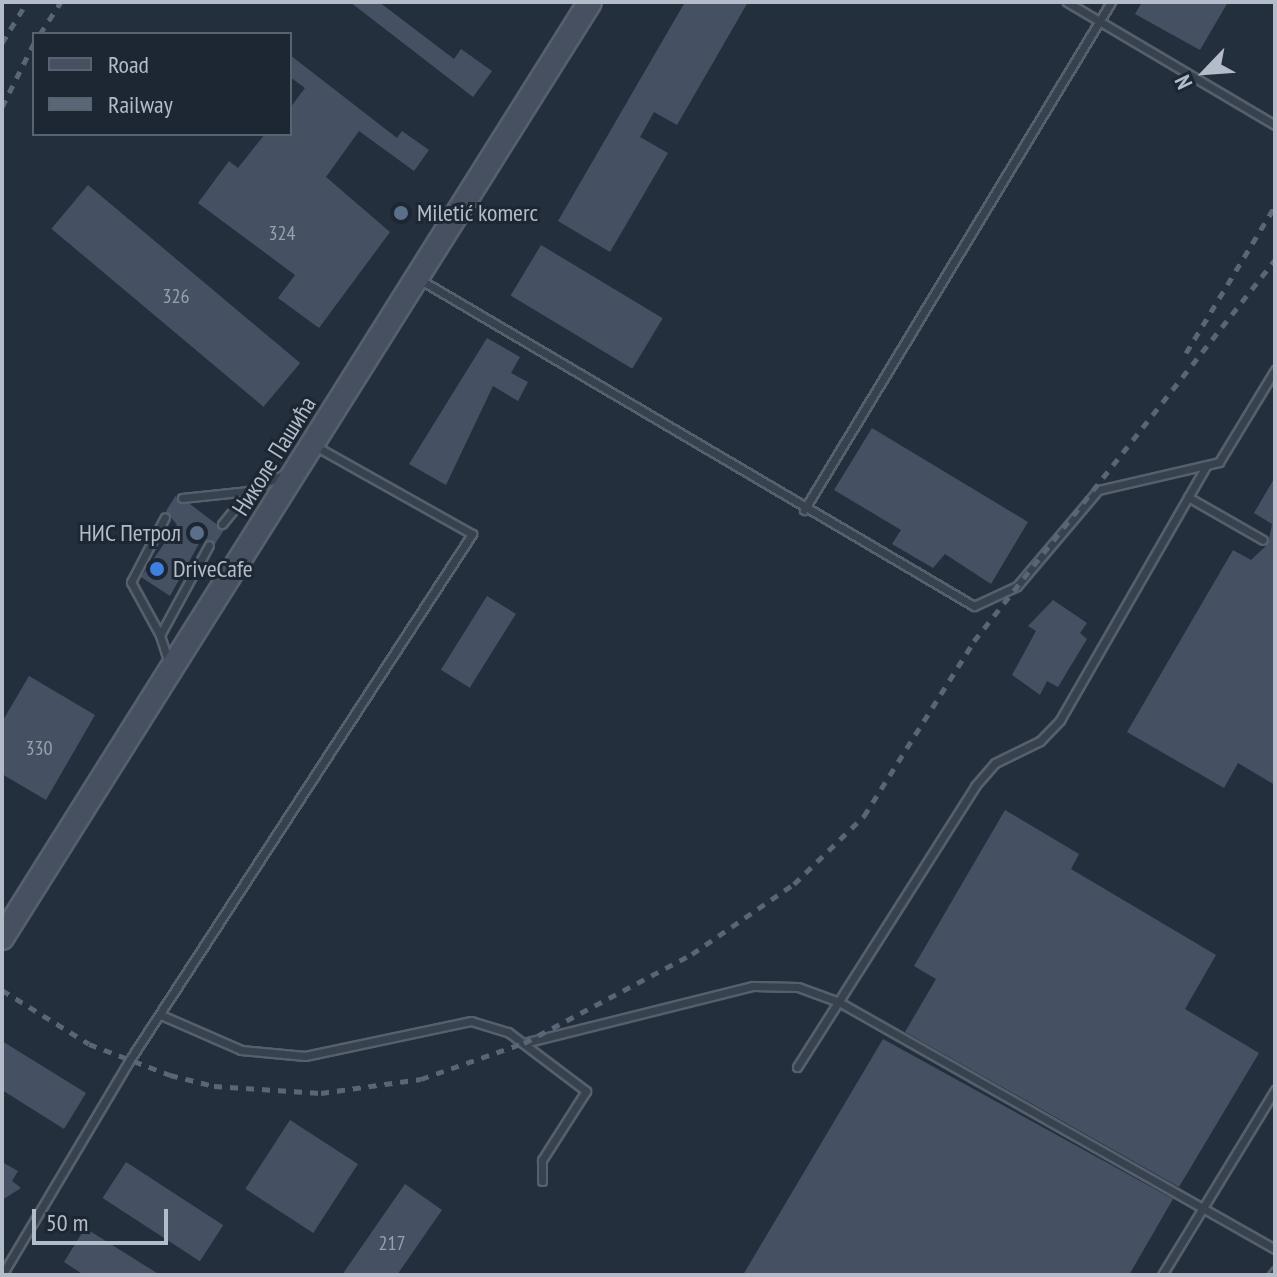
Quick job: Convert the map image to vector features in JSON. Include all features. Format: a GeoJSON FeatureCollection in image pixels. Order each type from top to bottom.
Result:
{"type":"FeatureCollection","features":[{"type":"Feature","properties":{"kind":"main road","name":"Николе Пашића"},"geometry":{"type":"LineString","coordinates":[[2,938],[590,2]]}},
{"type":"Feature","properties":{"kind":"lane"},"geometry":{"type":"LineString","coordinates":[[1067,2],[1275,125]]}},
{"type":"Feature","properties":{"kind":"lane"},"geometry":{"type":"LineString","coordinates":[[804,510],[1111,2]]}},
{"type":"Feature","properties":{"kind":"lane"},"geometry":{"type":"LineString","coordinates":[[417,278],[804,510],[974,606],[1017,586],[1098,490],[1219,462]]}},
{"type":"Feature","properties":{"kind":"lane"},"geometry":{"type":"LineString","coordinates":[[797,1067],[975,786],[995,763],[1040,741],[1060,720],[1203,467],[1219,462],[1275,370]]}},
{"type":"Feature","properties":{"kind":"lane"},"geometry":{"type":"LineString","coordinates":[[2,1275],[161,1015],[472,534],[312,444]]}},
{"type":"Feature","properties":{"kind":"lane"},"geometry":{"type":"LineString","coordinates":[[182,498],[249,491],[295,471]]}},
{"type":"Feature","properties":{"kind":"lane"},"geometry":{"type":"LineString","coordinates":[[222,524],[249,491]]}},
{"type":"Feature","properties":{"kind":"lane"},"geometry":{"type":"LineString","coordinates":[[1188,497],[1263,540]]}},
{"type":"Feature","properties":{"kind":"lane"},"geometry":{"type":"LineString","coordinates":[[165,517],[131,582],[160,635],[172,667]]}},
{"type":"Feature","properties":{"kind":"lane"},"geometry":{"type":"LineString","coordinates":[[160,635],[209,545]]}},
{"type":"Feature","properties":{"kind":"lane"},"geometry":{"type":"LineString","coordinates":[[524,1043],[753,986],[798,987],[839,1002],[1275,1249]]}},
{"type":"Feature","properties":{"kind":"lane"},"geometry":{"type":"LineString","coordinates":[[161,1015],[241,1050],[305,1056],[471,1021],[524,1043],[586,1091],[542,1160],[542,1181]]}},
{"type":"Feature","properties":{"kind":"lane"},"geometry":{"type":"LineString","coordinates":[[1162,1275],[1275,1090]]}},
{"type":"Feature","properties":{"kind":"building"},"geometry":{"type":"Polygon","coordinates":[[[350,2],[379,2],[454,59],[461,49],[492,71],[473,97],[350,2]]]}},
{"type":"Feature","properties":{"kind":"building"},"geometry":{"type":"Polygon","coordinates":[[[685,2],[748,2],[677,125],[654,112],[640,137],[668,153],[610,252],[558,221],[685,2]]]}},
{"type":"Feature","properties":{"kind":"building"},"geometry":{"type":"Polygon","coordinates":[[[1142,2],[1228,2],[1200,50],[1135,14],[1142,2]]]}},
{"type":"Feature","properties":{"kind":"building"},"geometry":{"type":"Polygon","coordinates":[[[292,57],[397,138],[402,131],[429,150],[414,171],[359,131],[326,177],[390,232],[319,328],[278,298],[295,275],[198,203],[229,161],[238,168],[263,136],[292,136],[292,105],[305,88],[292,78],[292,57]]]}},
{"type":"Feature","properties":{"kind":"building"},"geometry":{"type":"Polygon","coordinates":[[[88,185],[300,363],[264,407],[51,229],[88,185]]]}},
{"type":"Feature","properties":{"kind":"building"},"geometry":{"type":"Polygon","coordinates":[[[541,245],[663,318],[632,369],[511,296],[541,245]]]}},
{"type":"Feature","properties":{"kind":"building"},"geometry":{"type":"Polygon","coordinates":[[[487,338],[520,357],[511,373],[528,382],[518,401],[493,386],[446,485],[409,464],[487,338]]]}},
{"type":"Feature","properties":{"kind":"building"},"geometry":{"type":"Polygon","coordinates":[[[872,428],[1028,522],[991,584],[945,554],[933,568],[892,544],[901,530],[834,490],[872,428]]]}},
{"type":"Feature","properties":{"kind":"building"},"geometry":{"type":"Polygon","coordinates":[[[1275,477],[1275,785],[1238,763],[1224,788],[1127,732],[1233,550],[1251,560],[1268,544],[1272,524],[1254,513],[1275,477]]]}},
{"type":"Feature","properties":{"kind":"building","name":"НИС Петрол"},"geometry":{"type":"Polygon","coordinates":[[[176,495],[179,504],[190,504],[224,530],[215,544],[201,540],[170,596],[141,577],[177,525],[166,511],[176,495]]]}},
{"type":"Feature","properties":{"kind":"building"},"geometry":{"type":"Polygon","coordinates":[[[487,596],[516,614],[470,688],[441,670],[487,596]]]}},
{"type":"Feature","properties":{"kind":"building"},"geometry":{"type":"Polygon","coordinates":[[[1053,600],[1087,623],[1080,633],[1087,639],[1058,687],[1047,681],[1040,695],[1012,675],[1036,631],[1028,626],[1053,600]]]}},
{"type":"Feature","properties":{"kind":"building"},"geometry":{"type":"Polygon","coordinates":[[[29,676],[95,715],[46,800],[2,774],[2,722],[29,676]]]}},
{"type":"Feature","properties":{"kind":"building"},"geometry":{"type":"Polygon","coordinates":[[[1005,810],[1079,854],[1071,869],[1216,955],[1185,1009],[1259,1053],[1179,1187],[905,1032],[936,979],[914,966],[1005,810]]]}},
{"type":"Feature","properties":{"kind":"building"},"geometry":{"type":"Polygon","coordinates":[[[883,1039],[1173,1199],[1129,1275],[743,1275],[883,1039]]]}},
{"type":"Feature","properties":{"kind":"building"},"geometry":{"type":"Polygon","coordinates":[[[2,1041],[86,1093],[64,1129],[2,1090],[2,1041]]]}},
{"type":"Feature","properties":{"kind":"building"},"geometry":{"type":"Polygon","coordinates":[[[290,1120],[358,1164],[313,1233],[245,1189],[290,1120]]]}},
{"type":"Feature","properties":{"kind":"building"},"geometry":{"type":"Polygon","coordinates":[[[2,1162],[18,1171],[12,1181],[21,1188],[2,1200],[2,1162]]]}},
{"type":"Feature","properties":{"kind":"building"},"geometry":{"type":"Polygon","coordinates":[[[126,1162],[223,1225],[200,1261],[103,1198],[126,1162]]]}},
{"type":"Feature","properties":{"kind":"building"},"geometry":{"type":"Polygon","coordinates":[[[405,1184],[442,1210],[397,1275],[342,1275],[405,1184]]]}},
{"type":"Feature","properties":{"kind":"building"},"geometry":{"type":"Polygon","coordinates":[[[85,1228],[160,1275],[84,1275],[64,1262],[85,1228]]]}},
{"type":"Feature","properties":{"kind":"railway"},"geometry":{"type":"LineString","coordinates":[[2,43],[27,2]]}},
{"type":"Feature","properties":{"kind":"railway"},"geometry":{"type":"LineString","coordinates":[[41,32],[61,2]]}},
{"type":"Feature","properties":{"kind":"railway"},"geometry":{"type":"LineString","coordinates":[[2,107],[32,47]]}},
{"type":"Feature","properties":{"kind":"railway"},"geometry":{"type":"LineString","coordinates":[[1186,353],[1275,206]]}},
{"type":"Feature","properties":{"kind":"railway"},"geometry":{"type":"LineString","coordinates":[[2,990],[89,1044],[170,1075],[214,1086],[321,1093],[421,1079],[524,1043],[692,954],[794,884],[864,816],[974,641],[1275,260]]}},
{"type":"Feature","properties":{"kind":"place","name":"Miletić komerc"},"geometry":{"type":"Point","coordinates":[401,213]}},
{"type":"Feature","properties":{"kind":"place","name":"НИС Петрол"},"geometry":{"type":"Point","coordinates":[197,533]}},
{"type":"Feature","properties":{"kind":"place","name":"DriveCafe"},"geometry":{"type":"Point","coordinates":[157,569]}}]}
